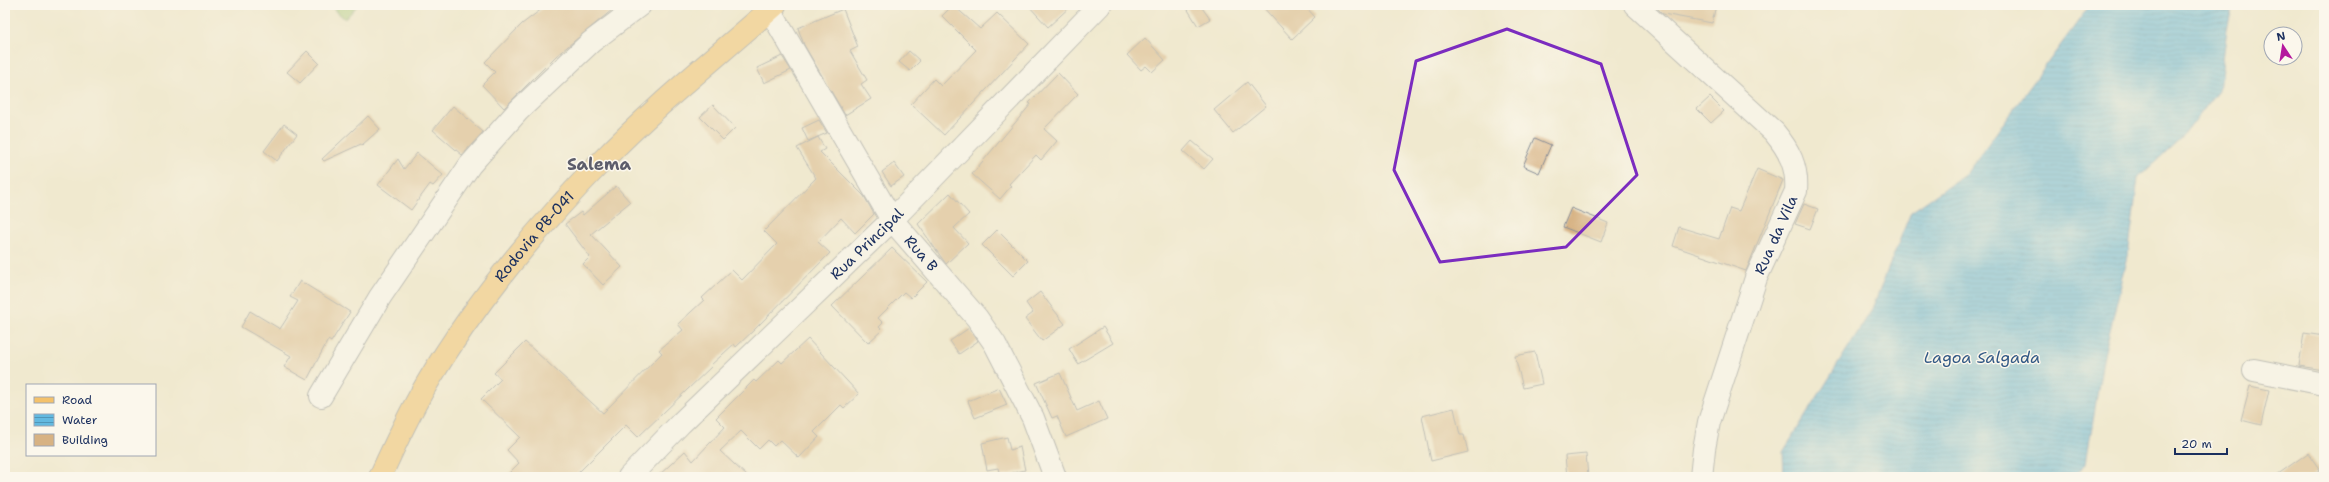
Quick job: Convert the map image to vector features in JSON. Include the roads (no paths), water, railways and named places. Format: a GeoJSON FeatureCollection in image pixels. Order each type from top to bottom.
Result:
{"type":"FeatureCollection","features":[{"type":"Feature","properties":{"kind":"main road","name":"Rodovia PB-041"},"geometry":{"type":"LineString","coordinates":[[380,477],[426,386],[460,331],[494,283],[549,218],[604,159],[672,95],[770,7]]}},
{"type":"Feature","properties":{"kind":"street"},"geometry":{"type":"LineString","coordinates":[[321,396],[380,297],[470,165],[519,110],[591,42],[640,5]]}},
{"type":"Feature","properties":{"kind":"street","name":"Rua Principal"},"geometry":{"type":"LineString","coordinates":[[629,477],[681,423],[892,220],[1100,5]]}},
{"type":"Feature","properties":{"kind":"street","name":"Rua da Vila"},"geometry":{"type":"LineString","coordinates":[[1635,5],[1774,132],[1792,157],[1797,179],[1796,191],[1756,278],[1709,422],[1701,477]]}},
{"type":"Feature","properties":{"kind":"street","name":"Rua B"},"geometry":{"type":"LineString","coordinates":[[770,7],[892,220],[977,318],[995,344],[1033,418],[1055,477]]}},
{"type":"Feature","properties":{"kind":"street"},"geometry":{"type":"LineString","coordinates":[[2254,370],[2324,384]]}},
{"type":"Feature","properties":{"kind":"water","name":"Lagoa Salgada"},"geometry":{"type":"Polygon","coordinates":[[[2090,5],[2233,5],[2227,29],[2219,90],[2184,135],[2138,178],[2128,256],[2103,359],[2086,463],[2074,477],[1784,477],[1783,452],[1871,311],[1911,212],[1966,174],[2090,5]]]}},
{"type":"Feature","properties":{"kind":"district","name":"Salema"},"geometry":{"type":"Point","coordinates":[599,164]}}]}
